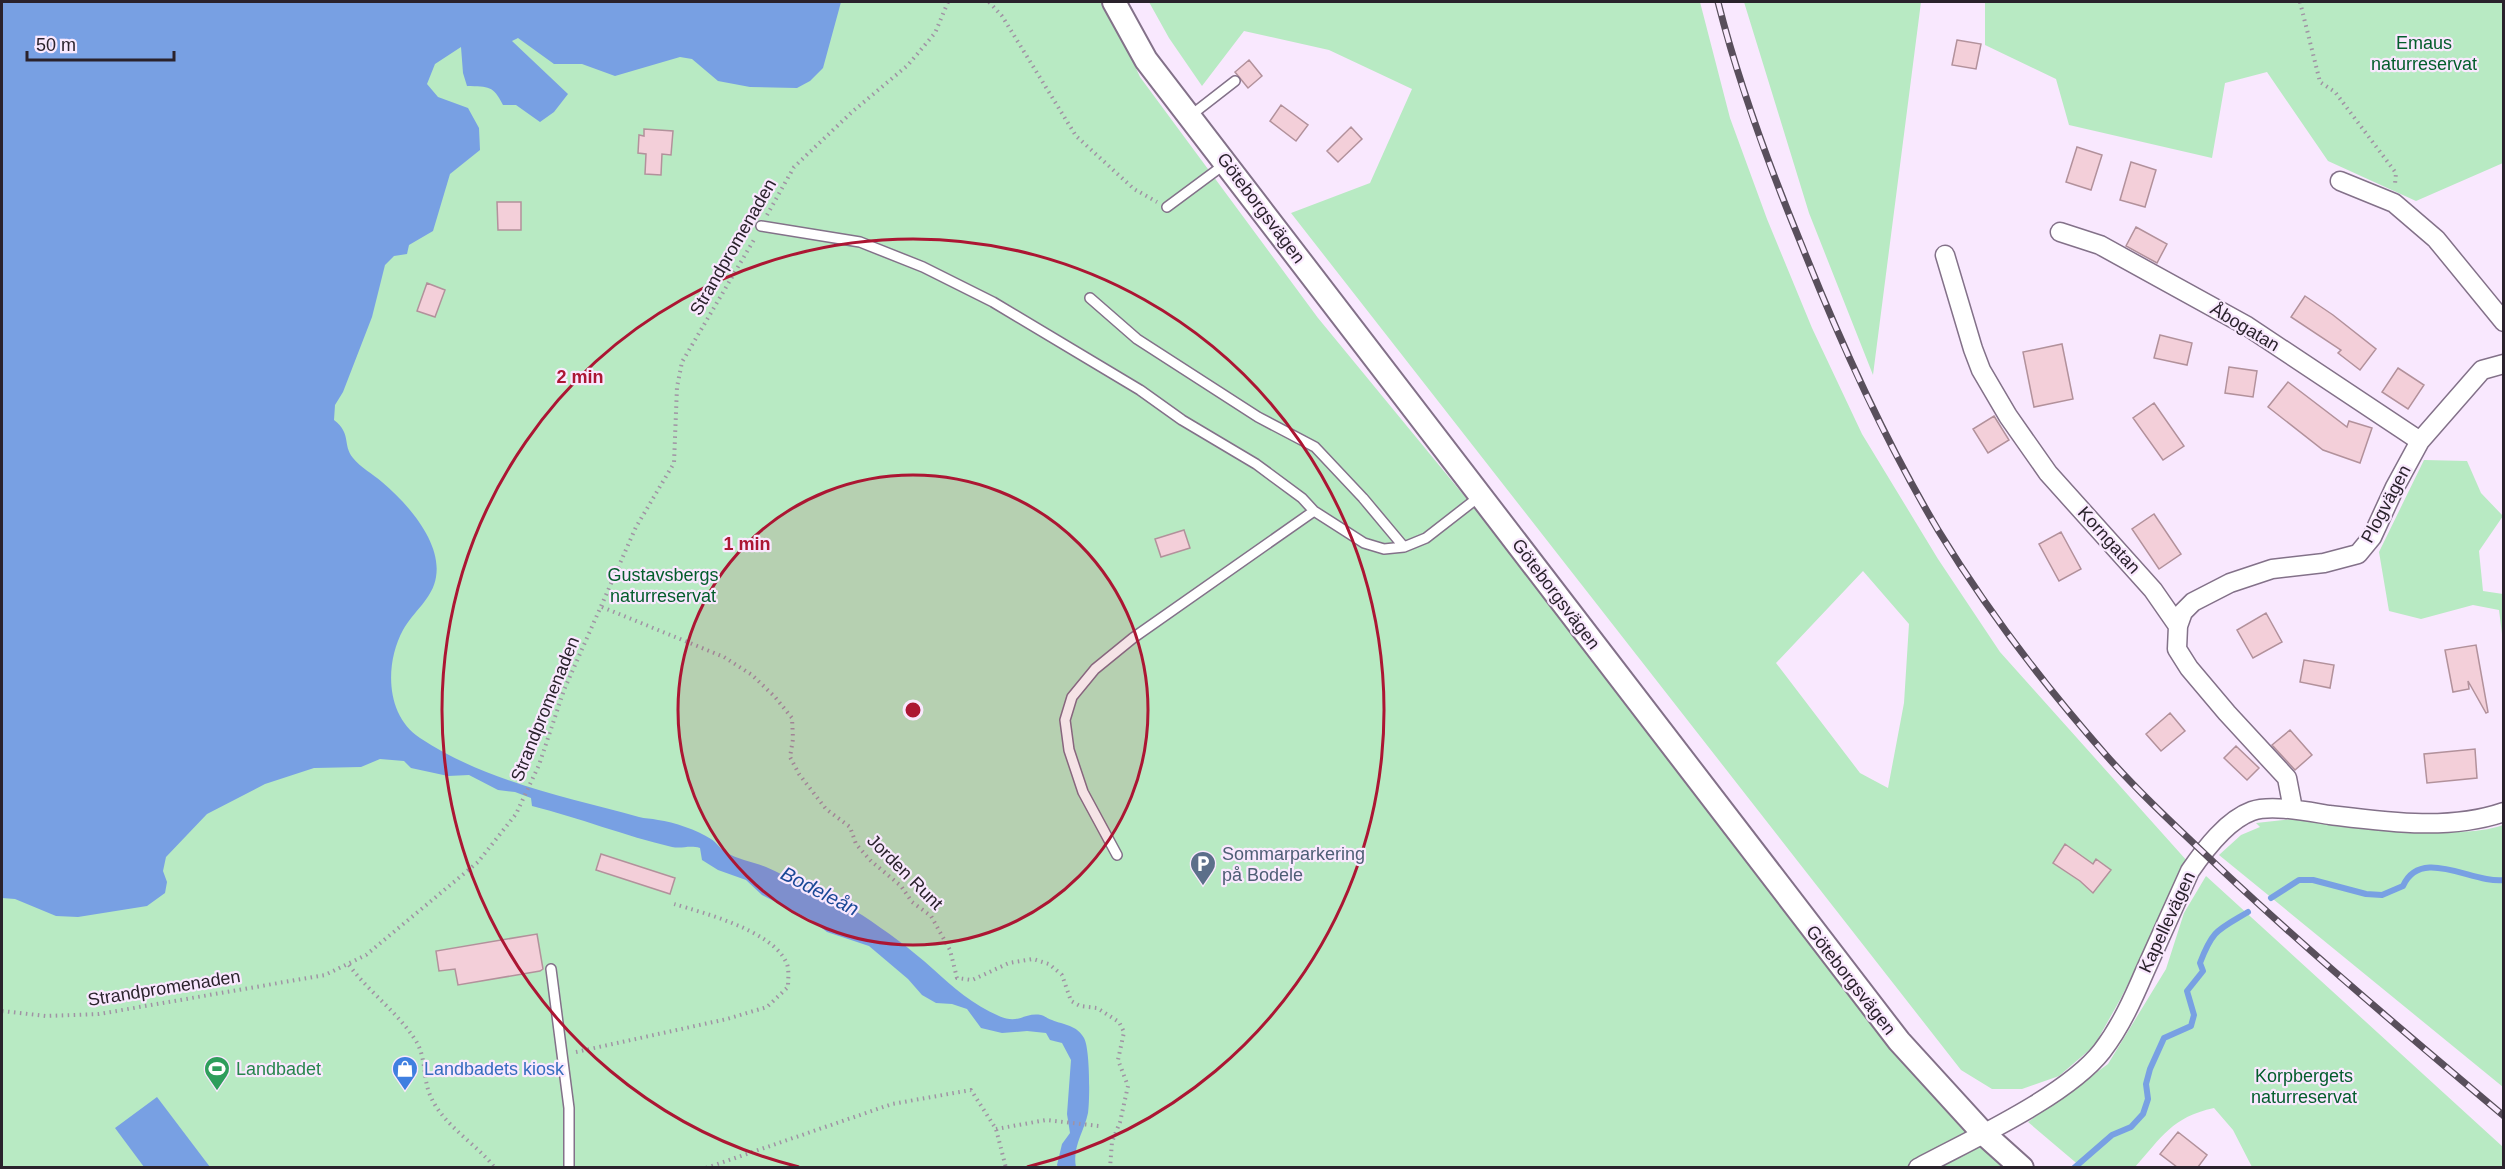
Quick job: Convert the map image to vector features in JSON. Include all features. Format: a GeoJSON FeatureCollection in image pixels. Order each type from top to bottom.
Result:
{"type":"FeatureCollection","features":[{"type":"Feature","properties":{"kind":"street","name":"Göteborgsvägen"},"geometry":{"type":"LineString","coordinates":[[1114,2],[1146,60],[1892,1032],[1983,1133],[2022,1167]]}},
{"type":"Feature","properties":{"kind":"street"},"geometry":{"type":"LineString","coordinates":[[2340,181],[2394,203],[2436,239],[2504,322]]}},
{"type":"Feature","properties":{"kind":"street","name":"Åbogatan"},"geometry":{"type":"LineString","coordinates":[[2060,232],[2100,245],[2247,326],[2420,441]]}},
{"type":"Feature","properties":{"kind":"street","name":"Korngatan"},"geometry":{"type":"LineString","coordinates":[[1945,255],[1977,360],[2008,416],[2048,473],[2153,590],[2178,626],[2177,649],[2189,668],[2287,778],[2293,809]]}},
{"type":"Feature","properties":{"kind":"street","name":"Plogvägen"},"geometry":{"type":"LineString","coordinates":[[2178,626],[2183,612],[2193,602],[2230,583],[2272,569],[2324,563],[2358,554],[2372,537],[2420,441],[2482,370],[2504,364]]}},
{"type":"Feature","properties":{"kind":"street","name":"Kapellevägen"},"geometry":{"type":"LineString","coordinates":[[1918,1167],[1983,1133],[2053,1092],[2083,1070],[2101,1052],[2120,1026],[2190,871],[2203,852],[2239,818],[2254,810],[2293,809],[2380,822],[2430,823],[2482,819],[2504,812]]}},
{"type":"Feature","properties":{"kind":"lane"},"geometry":{"type":"LineString","coordinates":[[1190,116],[1235,81]]}},
{"type":"Feature","properties":{"kind":"lane"},"geometry":{"type":"LineString","coordinates":[[1167,207],[1226,163]]}},
{"type":"Feature","properties":{"kind":"lane"},"geometry":{"type":"LineString","coordinates":[[761,226],[860,242],[923,267],[993,302],[1140,390],[1182,420],[1256,464],[1302,498],[1314,511],[1364,543],[1384,549],[1404,547],[1426,538],[1480,495]]}},
{"type":"Feature","properties":{"kind":"lane"},"geometry":{"type":"LineString","coordinates":[[1090,298],[1137,339],[1258,417],[1315,447],[1364,498],[1404,547]]}},
{"type":"Feature","properties":{"kind":"lane"},"geometry":{"type":"LineString","coordinates":[[1117,855],[1083,792],[1069,750],[1065,720],[1072,697],[1095,669],[1133,638],[1314,511]]}},
{"type":"Feature","properties":{"kind":"lane"},"geometry":{"type":"LineString","coordinates":[[551,969],[569,1108],[569,1167]]}},
{"type":"Feature","properties":{"kind":"path","name":"Strandpromenaden"},"geometry":{"type":"LineString","coordinates":[[2,1011],[46,1016],[99,1014],[325,975],[349,965],[398,930],[478,862],[516,814],[539,765],[564,690],[636,527],[674,463],[677,387],[682,362],[794,167],[852,112],[908,65],[935,33],[948,2]]}},
{"type":"Feature","properties":{"kind":"path"},"geometry":{"type":"LineString","coordinates":[[989,2],[1002,16],[1076,136],[1134,189],[1167,207]]}},
{"type":"Feature","properties":{"kind":"path"},"geometry":{"type":"LineString","coordinates":[[2300,2],[2320,82],[2335,92],[2396,172],[2394,203]]}},
{"type":"Feature","properties":{"kind":"path","name":"Jorden Runt"},"geometry":{"type":"LineString","coordinates":[[602,607],[724,657],[752,675],[776,697],[792,718],[793,739],[790,757],[799,774],[826,809],[850,827],[856,844],[871,861],[901,886],[912,902],[931,916],[950,950],[957,978],[972,980],[1009,963],[1033,959],[1049,964],[1062,975],[1071,1001],[1080,1006],[1097,1008],[1119,1022],[1124,1032],[1118,1060],[1128,1086],[1120,1122],[1112,1142],[1110,1167]]}},
{"type":"Feature","properties":{"kind":"path"},"geometry":{"type":"LineString","coordinates":[[563,1054],[727,1019],[767,1007],[788,987],[786,960],[773,946],[734,922],[674,904]]}},
{"type":"Feature","properties":{"kind":"path"},"geometry":{"type":"LineString","coordinates":[[349,965],[413,1035],[422,1049],[429,1093],[440,1113],[451,1126],[483,1152],[495,1167]]}},
{"type":"Feature","properties":{"kind":"path"},"geometry":{"type":"LineString","coordinates":[[706,1167],[892,1104],[971,1090],[996,1129],[1006,1167]]}},
{"type":"Feature","properties":{"kind":"path"},"geometry":{"type":"LineString","coordinates":[[996,1129],[1046,1120],[1100,1126]]}},
{"type":"Feature","properties":{"kind":"green space","name":"Gustavsbergs naturreservat"},"geometry":{"type":"Polygon","coordinates":[[[2,2],[1106,2],[1140,77],[1318,318],[1466,498],[1951,1104],[2014,1168],[2,1168],[2,2]]]}},
{"type":"Feature","properties":{"kind":"green space"},"geometry":{"type":"Polygon","coordinates":[[[1149,2],[1700,2],[1730,118],[1767,219],[1812,328],[1862,434],[1938,559],[2000,652],[2188,862],[2121,998],[2094,1046],[2059,1076],[2022,1089],[1992,1089],[1961,1070],[1291,213],[1370,183],[1412,89],[1329,50],[1244,31],[1202,86],[1169,38],[1149,2]],[[1863,571],[1776,663],[1860,773],[1888,788],[1904,703],[1909,624],[1863,571]]]}},
{"type":"Feature","properties":{"kind":"green space"},"geometry":{"type":"Polygon","coordinates":[[[1744,2],[1921,2],[1873,375],[1809,213],[1744,2]]]}},
{"type":"Feature","properties":{"kind":"green space","name":"Emaus naturreservat"},"geometry":{"type":"Polygon","coordinates":[[[1985,2],[2503,2],[2503,163],[2416,201],[2328,161],[2267,72],[2225,83],[2212,158],[2069,125],[2056,79],[1985,45],[1985,2]]]}},
{"type":"Feature","properties":{"kind":"green space"},"geometry":{"type":"Polygon","coordinates":[[[2424,460],[2467,461],[2481,493],[2503,516],[2479,551],[2483,591],[2503,594],[2503,642],[2499,610],[2473,605],[2421,619],[2389,611],[2379,552],[2424,460]]]}},
{"type":"Feature","properties":{"kind":"green space"},"geometry":{"type":"Polygon","coordinates":[[[2292,819],[2366,822],[2452,831],[2487,829],[2503,825],[2503,1087],[2219,855],[2241,835],[2260,827],[2256,823],[2292,819]]]}},
{"type":"Feature","properties":{"kind":"green space","name":"Korpbergets naturreservat"},"geometry":{"type":"Polygon","coordinates":[[[2206,876],[2503,1147],[2503,1167],[2252,1167],[2233,1130],[2214,1108],[2178,1123],[2135,1167],[2081,1167],[2028,1122],[2108,1064],[2166,969],[2184,913],[2206,876]]]}},
{"type":"Feature","properties":{"kind":"water"},"geometry":{"type":"Polygon","coordinates":[[[2,2],[841,2],[823,68],[810,81],[797,88],[750,87],[718,81],[692,59],[680,57],[615,76],[582,64],[554,64],[518,38],[512,41],[568,94],[554,112],[540,122],[516,105],[503,105],[490,88],[467,86],[463,73],[461,47],[435,64],[427,84],[438,97],[468,108],[479,128],[480,150],[450,174],[433,231],[409,245],[407,254],[394,256],[385,265],[372,317],[343,392],[335,405],[334,420],[345,434],[353,458],[382,482],[412,512],[434,550],[436,577],[434,585],[403,630],[393,658],[391,673],[394,702],[408,728],[445,753],[498,777],[554,795],[641,818],[671,823],[699,833],[713,840],[725,852],[775,871],[833,903],[862,915],[907,947],[964,995],[990,1012],[1012,1019],[1041,1015],[1074,1028],[1084,1038],[1086,1044],[1089,1086],[1088,1113],[1077,1146],[1076,1167],[1058,1167],[1057,1165],[1062,1144],[1070,1133],[1067,1114],[1071,1060],[1062,1043],[1050,1040],[1046,1033],[1027,1031],[1002,1033],[981,1028],[967,1009],[952,1004],[936,1003],[922,995],[908,979],[869,946],[827,932],[813,921],[762,895],[746,880],[718,870],[702,860],[700,848],[672,847],[532,806],[531,798],[515,792],[498,790],[469,775],[448,776],[411,768],[404,761],[380,759],[361,767],[314,768],[265,784],[207,814],[166,857],[163,871],[167,882],[165,893],[147,906],[78,917],[56,916],[15,899],[2,898],[2,2]]]}},
{"type":"Feature","properties":{"kind":"water"},"geometry":{"type":"Polygon","coordinates":[[[157,1097],[210,1167],[144,1167],[115,1128],[157,1097]]]}},
{"type":"Feature","properties":{"kind":"building"},"geometry":{"type":"Polygon","coordinates":[[[1957,40],[1981,44],[1976,69],[1952,65],[1957,40]]]}},
{"type":"Feature","properties":{"kind":"building"},"geometry":{"type":"Polygon","coordinates":[[[1249,60],[1262,76],[1248,88],[1235,72],[1249,60]]]}},
{"type":"Feature","properties":{"kind":"building"},"geometry":{"type":"Polygon","coordinates":[[[1281,105],[1308,125],[1296,141],[1270,121],[1281,105]]]}},
{"type":"Feature","properties":{"kind":"building"},"geometry":{"type":"Polygon","coordinates":[[[1351,127],[1362,139],[1338,162],[1327,151],[1351,127]]]}},
{"type":"Feature","properties":{"kind":"building"},"geometry":{"type":"Polygon","coordinates":[[[644,129],[673,131],[671,155],[662,154],[661,175],[645,174],[646,154],[638,153],[639,135],[644,136],[644,129]]]}},
{"type":"Feature","properties":{"kind":"building"},"geometry":{"type":"Polygon","coordinates":[[[2077,147],[2102,155],[2091,190],[2066,182],[2077,147]]]}},
{"type":"Feature","properties":{"kind":"building"},"geometry":{"type":"Polygon","coordinates":[[[2131,162],[2156,170],[2145,207],[2120,200],[2131,162]]]}},
{"type":"Feature","properties":{"kind":"building"},"geometry":{"type":"Polygon","coordinates":[[[497,202],[521,202],[521,230],[498,230],[497,202]]]}},
{"type":"Feature","properties":{"kind":"building"},"geometry":{"type":"Polygon","coordinates":[[[2136,227],[2167,244],[2157,263],[2126,246],[2136,227]]]}},
{"type":"Feature","properties":{"kind":"building"},"geometry":{"type":"Polygon","coordinates":[[[427,283],[445,290],[435,317],[417,311],[427,283]]]}},
{"type":"Feature","properties":{"kind":"building"},"geometry":{"type":"Polygon","coordinates":[[[2305,296],[2376,349],[2360,370],[2338,353],[2341,350],[2291,317],[2305,296]]]}},
{"type":"Feature","properties":{"kind":"building"},"geometry":{"type":"Polygon","coordinates":[[[2160,335],[2192,343],[2187,365],[2154,358],[2160,335]]]}},
{"type":"Feature","properties":{"kind":"building"},"geometry":{"type":"Polygon","coordinates":[[[2062,344],[2073,399],[2034,407],[2023,352],[2062,344]]]}},
{"type":"Feature","properties":{"kind":"building"},"geometry":{"type":"Polygon","coordinates":[[[2229,367],[2257,371],[2253,397],[2225,393],[2229,367]]]}},
{"type":"Feature","properties":{"kind":"building"},"geometry":{"type":"Polygon","coordinates":[[[2398,368],[2424,385],[2408,409],[2382,392],[2398,368]]]}},
{"type":"Feature","properties":{"kind":"building"},"geometry":{"type":"Polygon","coordinates":[[[2288,382],[2347,427],[2349,421],[2372,428],[2360,463],[2323,450],[2268,407],[2288,382]]]}},
{"type":"Feature","properties":{"kind":"building"},"geometry":{"type":"Polygon","coordinates":[[[2154,403],[2184,446],[2163,460],[2133,418],[2154,403]]]}},
{"type":"Feature","properties":{"kind":"building"},"geometry":{"type":"Polygon","coordinates":[[[1994,416],[2009,440],[1988,453],[1973,429],[1994,416]]]}},
{"type":"Feature","properties":{"kind":"building"},"geometry":{"type":"Polygon","coordinates":[[[2154,514],[2181,554],[2159,569],[2132,529],[2154,514]]]}},
{"type":"Feature","properties":{"kind":"building"},"geometry":{"type":"Polygon","coordinates":[[[1184,530],[1190,548],[1161,557],[1155,539],[1184,530]]]}},
{"type":"Feature","properties":{"kind":"building"},"geometry":{"type":"Polygon","coordinates":[[[2061,532],[2081,569],[2059,581],[2039,544],[2061,532]]]}},
{"type":"Feature","properties":{"kind":"building"},"geometry":{"type":"Polygon","coordinates":[[[2266,613],[2282,642],[2253,658],[2237,630],[2266,613]]]}},
{"type":"Feature","properties":{"kind":"building"},"geometry":{"type":"Polygon","coordinates":[[[2476,645],[2488,712],[2486,713],[2468,681],[2469,689],[2453,692],[2445,650],[2476,645]]]}},
{"type":"Feature","properties":{"kind":"building"},"geometry":{"type":"Polygon","coordinates":[[[2304,660],[2334,665],[2330,688],[2300,682],[2304,660]]]}},
{"type":"Feature","properties":{"kind":"building"},"geometry":{"type":"Polygon","coordinates":[[[2170,713],[2185,731],[2161,751],[2146,734],[2170,713]]]}},
{"type":"Feature","properties":{"kind":"building"},"geometry":{"type":"Polygon","coordinates":[[[2290,730],[2312,755],[2295,770],[2272,745],[2290,730]]]}},
{"type":"Feature","properties":{"kind":"building"},"geometry":{"type":"Polygon","coordinates":[[[2236,746],[2259,768],[2247,780],[2224,758],[2236,746]]]}},
{"type":"Feature","properties":{"kind":"building"},"geometry":{"type":"Polygon","coordinates":[[[2475,749],[2477,778],[2427,783],[2424,754],[2475,749]]]}},
{"type":"Feature","properties":{"kind":"building"},"geometry":{"type":"Polygon","coordinates":[[[2065,844],[2093,864],[2096,859],[2111,870],[2093,893],[2053,863],[2065,844]]]}},
{"type":"Feature","properties":{"kind":"building"},"geometry":{"type":"Polygon","coordinates":[[[601,854],[675,878],[670,894],[596,870],[601,854]]]}},
{"type":"Feature","properties":{"kind":"building"},"geometry":{"type":"Polygon","coordinates":[[[537,934],[543,969],[540,971],[458,985],[455,969],[439,971],[436,951],[537,934]]]}},
{"type":"Feature","properties":{"kind":"building"},"geometry":{"type":"Polygon","coordinates":[[[2178,1132],[2207,1155],[2198,1167],[2177,1167],[2160,1154],[2178,1132]]]}},
{"type":"Feature","properties":{"kind":"waterway"},"geometry":{"type":"LineString","coordinates":[[2271,898],[2299,880],[2313,880],[2366,894],[2382,895],[2403,886],[2411,874],[2422,869],[2435,868],[2491,880],[2504,880]]}},
{"type":"Feature","properties":{"kind":"waterway"},"geometry":{"type":"LineString","coordinates":[[2074,1168],[2112,1135],[2131,1127],[2143,1114],[2148,1099],[2146,1084],[2150,1069],[2164,1038],[2191,1026],[2194,1015],[2187,991],[2203,971],[2200,963],[2209,943],[2223,927],[2248,912]]}},
{"type":"Feature","properties":{"kind":"railway"},"geometry":{"type":"LineString","coordinates":[[1718,2],[1735,64],[1766,156],[1848,355],[1918,496],[1956,559],[1996,617],[2038,674],[2119,770],[2148,800],[2293,935],[2504,1116]]}},
{"type":"Feature","properties":{"kind":"place","name":"Sommarparkering på Bodele"},"geometry":{"type":"Point","coordinates":[1203,887]}},
{"type":"Feature","properties":{"kind":"place","name":"Landbadet"},"geometry":{"type":"Point","coordinates":[217,1092]}},
{"type":"Feature","properties":{"kind":"place","name":"Landbadets kiosk"},"geometry":{"type":"Point","coordinates":[405,1092]}},
{"type":"Feature","properties":{"kind":"water label","name":"Bodeleån"},"geometry":{"type":"Point","coordinates":[820,891]}}]}
